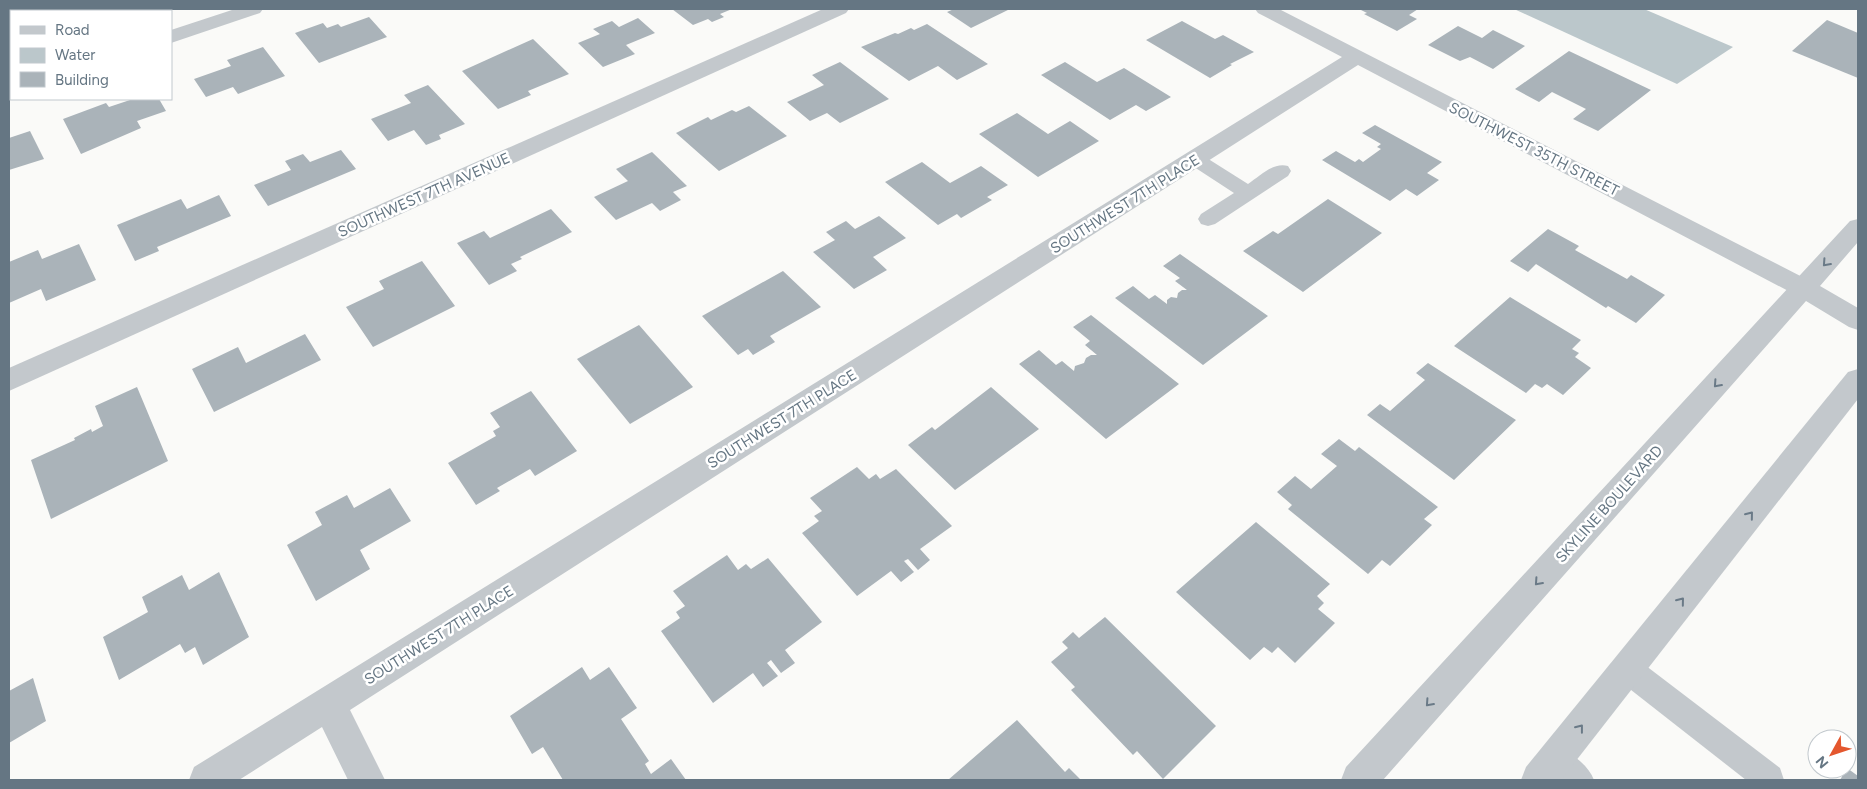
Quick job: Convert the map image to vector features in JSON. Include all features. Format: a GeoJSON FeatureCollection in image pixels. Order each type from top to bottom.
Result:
{"type":"FeatureCollection","features":[{"type":"Feature","properties":{"kind":"street"},"geometry":{"type":"LineString","coordinates":[[172,37],[253,9]]}},
{"type":"Feature","properties":{"kind":"street","name":"SOUTHWEST 7TH AVENUE"},"geometry":{"type":"LineString","coordinates":[[9,380],[839,9]]}},
{"type":"Feature","properties":{"kind":"street","name":"SOUTHWEST 35TH STREET"},"geometry":{"type":"LineString","coordinates":[[1265,9],[1804,288],[1858,320]]}},
{"type":"Feature","properties":{"kind":"street","name":"SOUTHWEST 7TH PLACE"},"geometry":{"type":"LineString","coordinates":[[207,780],[1357,58]]}},
{"type":"Feature","properties":{"kind":"street","name":"SKYLINE BOULEVARD"},"geometry":{"type":"LineString","coordinates":[[1359,780],[1858,227]]}},
{"type":"Feature","properties":{"kind":"street"},"geometry":{"type":"LineString","coordinates":[[1557,774],[1627,669],[1858,379]]}},
{"type":"Feature","properties":{"kind":"street"},"geometry":{"type":"LineString","coordinates":[[329,705],[368,780]]}},
{"type":"Feature","properties":{"kind":"lane"},"geometry":{"type":"LineString","coordinates":[[1195,159],[1248,193]]}},
{"type":"Feature","properties":{"kind":"lane"},"geometry":{"type":"LineString","coordinates":[[1208,219],[1281,172]]}},
{"type":"Feature","properties":{"kind":"lane"},"geometry":{"type":"LineString","coordinates":[[1627,669],[1769,779]]}},
{"type":"Feature","properties":{"kind":"water"},"geometry":{"type":"Polygon","coordinates":[[[1514,9],[1644,9],[1733,47],[1677,84],[1514,9]]]}},
{"type":"Feature","properties":{"kind":"building"},"geometry":{"type":"Polygon","coordinates":[[[104,9],[105,10],[50,10],[104,9]]]}},
{"type":"Feature","properties":{"kind":"building"},"geometry":{"type":"Polygon","coordinates":[[[672,9],[732,9],[720,14],[724,17],[712,22],[708,19],[693,25],[672,9]]]}},
{"type":"Feature","properties":{"kind":"building"},"geometry":{"type":"Polygon","coordinates":[[[954,9],[1010,9],[971,28],[947,12],[954,9]]]}},
{"type":"Feature","properties":{"kind":"building"},"geometry":{"type":"Polygon","coordinates":[[[1359,9],[1418,9],[1409,15],[1417,19],[1397,31],[1364,14],[1367,13],[1359,9]]]}},
{"type":"Feature","properties":{"kind":"building"},"geometry":{"type":"Polygon","coordinates":[[[369,17],[387,37],[319,63],[295,33],[323,23],[327,28],[338,24],[341,27],[369,17]]]}},
{"type":"Feature","properties":{"kind":"building"},"geometry":{"type":"Polygon","coordinates":[[[638,18],[655,33],[626,45],[635,54],[603,67],[578,43],[600,34],[593,29],[612,21],[619,27],[638,18]]]}},
{"type":"Feature","properties":{"kind":"building"},"geometry":{"type":"Polygon","coordinates":[[[1827,20],[1858,33],[1858,78],[1792,51],[1827,20]]]}},
{"type":"Feature","properties":{"kind":"building"},"geometry":{"type":"Polygon","coordinates":[[[1182,21],[1215,39],[1223,35],[1254,52],[1230,64],[1232,65],[1210,78],[1146,40],[1182,21]]]}},
{"type":"Feature","properties":{"kind":"building"},"geometry":{"type":"Polygon","coordinates":[[[927,24],[988,64],[957,80],[938,66],[909,81],[861,47],[895,33],[898,34],[911,28],[914,30],[927,24]]]}},
{"type":"Feature","properties":{"kind":"building"},"geometry":{"type":"Polygon","coordinates":[[[1458,26],[1482,38],[1493,30],[1525,46],[1493,69],[1470,57],[1460,61],[1428,45],[1458,26]]]}},
{"type":"Feature","properties":{"kind":"building"},"geometry":{"type":"Polygon","coordinates":[[[533,39],[569,74],[528,91],[531,95],[498,109],[462,71],[533,39]]]}},
{"type":"Feature","properties":{"kind":"building"},"geometry":{"type":"Polygon","coordinates":[[[263,47],[285,76],[238,94],[233,87],[206,97],[194,79],[231,66],[227,60],[263,47]]]}},
{"type":"Feature","properties":{"kind":"building"},"geometry":{"type":"Polygon","coordinates":[[[1569,51],[1651,90],[1598,131],[1573,119],[1586,109],[1552,92],[1539,102],[1515,89],[1569,51]]]}},
{"type":"Feature","properties":{"kind":"building"},"geometry":{"type":"Polygon","coordinates":[[[840,62],[889,99],[840,123],[827,113],[810,121],[787,102],[824,85],[812,75],[840,62]]]}},
{"type":"Feature","properties":{"kind":"building"},"geometry":{"type":"Polygon","coordinates":[[[1065,62],[1097,82],[1124,68],[1171,97],[1146,111],[1136,105],[1110,120],[1041,75],[1065,62]]]}},
{"type":"Feature","properties":{"kind":"building"},"geometry":{"type":"Polygon","coordinates":[[[428,85],[465,124],[439,135],[441,139],[426,145],[414,130],[388,141],[371,119],[411,103],[404,95],[428,85]]]}},
{"type":"Feature","properties":{"kind":"building"},"geometry":{"type":"Polygon","coordinates":[[[130,100],[160,100],[166,111],[137,121],[141,128],[81,154],[63,119],[106,103],[109,107],[130,100]]]}},
{"type":"Feature","properties":{"kind":"building"},"geometry":{"type":"Polygon","coordinates":[[[749,106],[787,136],[719,171],[676,133],[708,117],[711,120],[732,110],[736,112],[749,106]]]}},
{"type":"Feature","properties":{"kind":"building"},"geometry":{"type":"Polygon","coordinates":[[[1017,113],[1048,134],[1070,121],[1099,141],[1038,177],[979,134],[1017,113]]]}},
{"type":"Feature","properties":{"kind":"building"},"geometry":{"type":"Polygon","coordinates":[[[1375,125],[1442,162],[1427,173],[1439,180],[1417,196],[1406,189],[1390,201],[1322,160],[1336,151],[1355,162],[1359,159],[1363,162],[1381,149],[1377,147],[1381,144],[1362,133],[1375,125]]]}},
{"type":"Feature","properties":{"kind":"building"},"geometry":{"type":"Polygon","coordinates":[[[30,131],[44,159],[9,170],[9,138],[30,131]]]}},
{"type":"Feature","properties":{"kind":"building"},"geometry":{"type":"Polygon","coordinates":[[[341,150],[356,169],[268,206],[254,185],[291,170],[285,161],[303,154],[310,162],[341,150]]]}},
{"type":"Feature","properties":{"kind":"building"},"geometry":{"type":"Polygon","coordinates":[[[652,152],[687,186],[673,192],[681,200],[660,211],[652,203],[616,220],[594,197],[628,181],[616,169],[652,152]]]}},
{"type":"Feature","properties":{"kind":"building"},"geometry":{"type":"Polygon","coordinates":[[[922,162],[950,183],[981,166],[1008,185],[987,197],[992,200],[961,218],[957,214],[938,225],[885,182],[922,162]]]}},
{"type":"Feature","properties":{"kind":"building"},"geometry":{"type":"Polygon","coordinates":[[[219,195],[231,216],[157,247],[159,251],[135,261],[117,225],[181,199],[187,209],[219,195]]]}},
{"type":"Feature","properties":{"kind":"building"},"geometry":{"type":"Polygon","coordinates":[[[1328,199],[1382,233],[1303,292],[1243,251],[1273,231],[1278,234],[1328,199]]]}},
{"type":"Feature","properties":{"kind":"building"},"geometry":{"type":"Polygon","coordinates":[[[551,209],[572,232],[520,257],[522,259],[511,264],[517,271],[489,285],[457,243],[484,231],[490,238],[551,209]]]}},
{"type":"Feature","properties":{"kind":"building"},"geometry":{"type":"Polygon","coordinates":[[[879,216],[906,238],[873,257],[887,270],[854,289],[813,252],[835,240],[826,232],[846,221],[855,229],[879,216]]]}},
{"type":"Feature","properties":{"kind":"building"},"geometry":{"type":"Polygon","coordinates":[[[1548,229],[1579,246],[1575,250],[1627,279],[1631,275],[1665,295],[1636,323],[1608,306],[1606,308],[1536,264],[1528,272],[1510,261],[1548,229]]]}},
{"type":"Feature","properties":{"kind":"building"},"geometry":{"type":"Polygon","coordinates":[[[79,244],[96,280],[46,301],[41,289],[9,303],[9,262],[38,250],[42,259],[79,244]]]}},
{"type":"Feature","properties":{"kind":"building"},"geometry":{"type":"Polygon","coordinates":[[[1180,254],[1268,316],[1203,365],[1115,298],[1133,286],[1149,299],[1155,295],[1167,304],[1167,300],[1171,297],[1177,298],[1178,293],[1182,290],[1187,290],[1175,281],[1180,278],[1163,266],[1180,254]]]}},
{"type":"Feature","properties":{"kind":"building"},"geometry":{"type":"Polygon","coordinates":[[[422,261],[455,306],[373,347],[346,307],[384,289],[379,281],[422,261]]]}},
{"type":"Feature","properties":{"kind":"building"},"geometry":{"type":"Polygon","coordinates":[[[783,271],[821,307],[770,336],[775,342],[753,355],[748,349],[738,355],[702,316],[783,271]]]}},
{"type":"Feature","properties":{"kind":"building"},"geometry":{"type":"Polygon","coordinates":[[[1510,297],[1581,340],[1572,349],[1579,353],[1575,357],[1591,368],[1563,395],[1547,384],[1542,388],[1535,384],[1526,393],[1454,346],[1510,297]]]}},
{"type":"Feature","properties":{"kind":"building"},"geometry":{"type":"Polygon","coordinates":[[[1091,315],[1179,384],[1106,439],[1019,364],[1039,350],[1056,365],[1062,361],[1074,371],[1075,366],[1084,363],[1086,358],[1091,355],[1097,355],[1085,345],[1090,341],[1073,327],[1091,315]]]}},
{"type":"Feature","properties":{"kind":"building"},"geometry":{"type":"Polygon","coordinates":[[[639,325],[693,387],[630,424],[577,359],[639,325]]]}},
{"type":"Feature","properties":{"kind":"building"},"geometry":{"type":"Polygon","coordinates":[[[305,334],[321,360],[214,412],[192,369],[238,347],[246,363],[305,334]]]}},
{"type":"Feature","properties":{"kind":"building"},"geometry":{"type":"Polygon","coordinates":[[[1428,363],[1516,420],[1454,480],[1367,415],[1380,404],[1390,411],[1425,380],[1416,373],[1428,363]]]}},
{"type":"Feature","properties":{"kind":"building"},"geometry":{"type":"Polygon","coordinates":[[[137,387],[168,461],[51,519],[31,460],[75,440],[74,438],[91,429],[92,432],[103,426],[95,406],[137,387]]]}},
{"type":"Feature","properties":{"kind":"building"},"geometry":{"type":"Polygon","coordinates":[[[991,387],[1039,429],[955,490],[908,445],[932,427],[935,430],[991,387]]]}},
{"type":"Feature","properties":{"kind":"building"},"geometry":{"type":"Polygon","coordinates":[[[531,391],[577,451],[535,476],[530,469],[497,488],[500,491],[476,505],[448,463],[496,436],[493,431],[500,427],[490,413],[531,391]]]}},
{"type":"Feature","properties":{"kind":"building"},"geometry":{"type":"Polygon","coordinates":[[[1339,439],[1355,451],[1359,447],[1438,507],[1424,519],[1432,525],[1390,566],[1382,560],[1368,574],[1288,509],[1292,505],[1277,492],[1295,476],[1311,489],[1337,466],[1321,454],[1339,439]]]}},
{"type":"Feature","properties":{"kind":"building"},"geometry":{"type":"Polygon","coordinates":[[[857,467],[869,479],[876,474],[880,479],[896,469],[952,526],[920,549],[930,560],[918,570],[908,559],[904,561],[914,572],[901,582],[891,571],[857,596],[802,533],[819,521],[814,516],[822,511],[810,498],[857,467]]]}},
{"type":"Feature","properties":{"kind":"building"},"geometry":{"type":"Polygon","coordinates":[[[390,488],[411,521],[360,550],[370,569],[316,601],[287,545],[322,525],[315,512],[347,495],[354,508],[390,488]]]}},
{"type":"Feature","properties":{"kind":"building"},"geometry":{"type":"Polygon","coordinates":[[[1256,522],[1330,584],[1317,596],[1324,603],[1318,609],[1335,623],[1295,663],[1278,647],[1272,653],[1264,647],[1250,660],[1176,592],[1256,522]]]}},
{"type":"Feature","properties":{"kind":"building"},"geometry":{"type":"Polygon","coordinates":[[[727,555],[738,570],[746,564],[751,569],[768,558],[822,622],[785,650],[795,663],[781,673],[771,660],[767,663],[778,676],[763,687],[753,673],[713,703],[661,631],[680,618],[676,612],[685,606],[673,591],[727,555]]]}},
{"type":"Feature","properties":{"kind":"building"},"geometry":{"type":"Polygon","coordinates":[[[219,572],[249,637],[203,665],[195,647],[185,653],[180,644],[119,680],[103,637],[148,612],[142,597],[182,575],[189,590],[219,572]]]}},
{"type":"Feature","properties":{"kind":"building"},"geometry":{"type":"Polygon","coordinates":[[[1105,617],[1216,726],[1163,779],[1137,751],[1133,755],[1071,690],[1075,687],[1051,662],[1068,648],[1062,642],[1073,632],[1079,638],[1105,617]]]}},
{"type":"Feature","properties":{"kind":"building"},"geometry":{"type":"Polygon","coordinates":[[[582,667],[590,680],[609,667],[637,708],[621,719],[649,761],[645,764],[651,774],[671,759],[686,780],[563,780],[543,747],[532,754],[510,716],[582,667]]]}},
{"type":"Feature","properties":{"kind":"building"},"geometry":{"type":"Polygon","coordinates":[[[33,678],[46,721],[9,743],[9,691],[33,678]]]}},
{"type":"Feature","properties":{"kind":"building"},"geometry":{"type":"Polygon","coordinates":[[[1017,720],[1065,772],[1069,768],[1081,780],[948,780],[1017,720]]]}},
{"type":"Feature","properties":{"kind":"building"},"geometry":{"type":"Polygon","coordinates":[[[1858,776],[1858,780],[1840,780],[1857,779],[1858,776]]]}}]}
